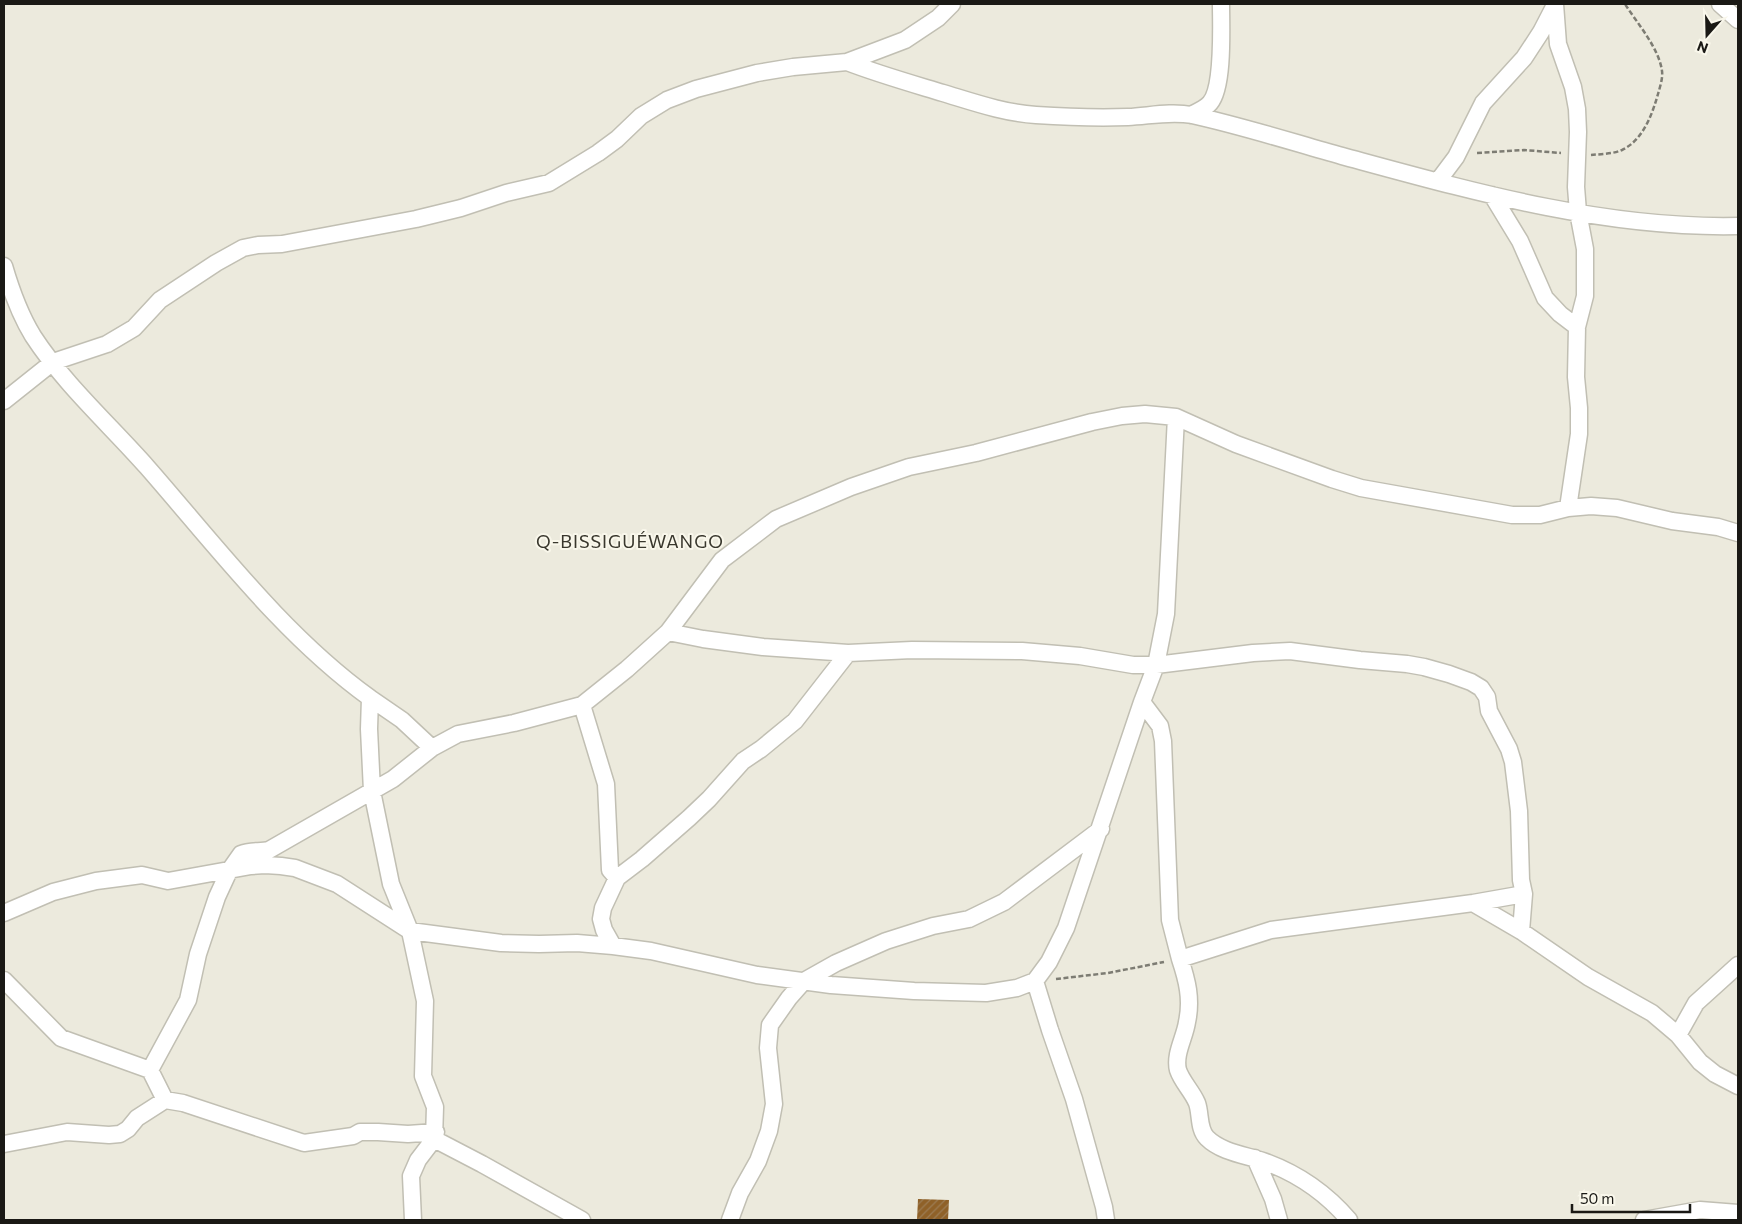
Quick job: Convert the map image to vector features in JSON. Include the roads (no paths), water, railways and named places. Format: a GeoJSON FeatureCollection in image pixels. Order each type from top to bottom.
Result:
{"type":"FeatureCollection","features":[{"type":"Feature","properties":{"kind":"street"},"geometry":{"type":"LineString","coordinates":[[4,401],[53,362],[108,344],[134,328],[160,300],[216,263],[244,248],[258,244],[282,244],[416,219],[461,208],[506,193],[549,183],[598,153],[617,139],[641,116],[667,100],[696,89],[757,73],[793,67],[847,62],[905,40],[938,18],[952,4]]}},
{"type":"Feature","properties":{"kind":"street"},"geometry":{"type":"LineString","coordinates":[[1191,115],[1210,104],[1216,94],[1219,72],[1221,4]]}},
{"type":"Feature","properties":{"kind":"street"},"geometry":{"type":"LineString","coordinates":[[1720,4],[1738,20]]}},
{"type":"Feature","properties":{"kind":"street"},"geometry":{"type":"LineString","coordinates":[[1438,181],[1465,140],[1474,117],[1483,103],[1524,58],[1541,32],[1555,5]]}},
{"type":"Feature","properties":{"kind":"street"},"geometry":{"type":"LineString","coordinates":[[1555,5],[1558,44],[1573,87],[1577,109],[1576,187],[1578,212],[1585,249],[1586,274],[1585,296],[1577,327],[1576,377],[1579,434],[1568,508]]}},
{"type":"Feature","properties":{"kind":"street"},"geometry":{"type":"LineString","coordinates":[[847,62],[880,74],[1009,112],[1104,118],[1174,113],[1191,115],[1492,195],[1544,206],[1636,222],[1738,226]]}},
{"type":"Feature","properties":{"kind":"street"},"geometry":{"type":"LineString","coordinates":[[1492,195],[1520,241],[1545,298],[1560,314],[1577,327]]}},
{"type":"Feature","properties":{"kind":"street"},"geometry":{"type":"LineString","coordinates":[[4,266],[20,308],[33,335],[79,396],[146,466],[234,570],[299,636],[348,681],[402,720],[432,748]]}},
{"type":"Feature","properties":{"kind":"street"},"geometry":{"type":"LineString","coordinates":[[150,1070],[188,1000],[198,954],[217,897],[229,871],[243,852],[269,850],[393,779],[432,748],[458,734],[541,717],[582,705],[628,669],[668,632],[722,560],[776,519],[851,486],[909,467],[985,450],[1092,422],[1145,414],[1176,417],[1236,444],[1360,488],[1512,515],[1540,515],[1568,508],[1591,506],[1617,508],[1672,521],[1718,527],[1738,533]]}},
{"type":"Feature","properties":{"kind":"street"},"geometry":{"type":"LineString","coordinates":[[4,913],[53,892],[96,881],[142,875],[168,881],[265,864],[295,868],[338,884],[410,931],[501,943],[577,943],[613,946],[651,951],[757,975],[831,985],[914,991],[986,993],[1018,988],[1035,980],[1049,962],[1066,928],[1156,665],[1166,614],[1176,417]]}},
{"type":"Feature","properties":{"kind":"street"},"geometry":{"type":"LineString","coordinates":[[668,632],[763,647],[848,653],[912,650],[1022,651],[1080,656],[1133,665],[1156,665],[1254,653],[1290,651],[1424,667],[1463,680],[1481,688],[1487,697],[1490,711],[1509,749],[1513,762],[1519,811],[1521,880],[1524,894],[1520,931]]}},
{"type":"Feature","properties":{"kind":"street"},"geometry":{"type":"LineString","coordinates":[[613,946],[604,930],[601,919],[617,878],[690,818],[743,761],[795,721],[848,653]]}},
{"type":"Feature","properties":{"kind":"street"},"geometry":{"type":"LineString","coordinates":[[370,698],[369,738],[372,791],[391,884],[410,931],[424,1001],[423,1076],[435,1107],[435,1136],[418,1160],[411,1176],[413,1220]]}},
{"type":"Feature","properties":{"kind":"street"},"geometry":{"type":"LineString","coordinates":[[1142,702],[1160,726],[1163,741],[1170,920],[1188,983],[1190,1003],[1187,1022],[1177,1056],[1178,1068],[1182,1079],[1196,1102],[1203,1133],[1209,1140],[1220,1147],[1287,1170],[1303,1179],[1328,1198],[1349,1220]]}},
{"type":"Feature","properties":{"kind":"street"},"geometry":{"type":"LineString","coordinates":[[582,705],[605,776],[610,870],[617,878]]}},
{"type":"Feature","properties":{"kind":"street"},"geometry":{"type":"LineString","coordinates":[[730,1220],[740,1193],[758,1161],[769,1132],[774,1104],[768,1048],[770,1025],[804,981],[836,963],[886,941],[933,926],[969,919],[1004,902],[1101,828]]}},
{"type":"Feature","properties":{"kind":"street"},"geometry":{"type":"LineString","coordinates":[[1180,959],[1271,930],[1473,903],[1524,894]]}},
{"type":"Feature","properties":{"kind":"street"},"geometry":{"type":"LineString","coordinates":[[1473,903],[1520,931],[1588,977],[1652,1012],[1678,1035],[1700,1062],[1715,1074],[1738,1086]]}},
{"type":"Feature","properties":{"kind":"street"},"geometry":{"type":"LineString","coordinates":[[1678,1035],[1696,1003],[1738,965]]}},
{"type":"Feature","properties":{"kind":"street"},"geometry":{"type":"LineString","coordinates":[[4,980],[61,1038],[150,1070],[165,1100]]}},
{"type":"Feature","properties":{"kind":"street"},"geometry":{"type":"LineString","coordinates":[[1035,980],[1074,1099],[1106,1220]]}},
{"type":"Feature","properties":{"kind":"street"},"geometry":{"type":"LineString","coordinates":[[4,1144],[67,1132],[120,1134],[128,1130],[137,1118],[165,1100],[183,1103],[304,1142],[353,1136],[360,1132],[435,1136],[582,1220]]}},
{"type":"Feature","properties":{"kind":"street"},"geometry":{"type":"LineString","coordinates":[[1255,1158],[1279,1220]]}},
{"type":"Feature","properties":{"kind":"street"},"geometry":{"type":"LineString","coordinates":[[1644,1220],[1700,1210],[1738,1212]]}},
{"type":"Feature","properties":{"kind":"district","name":"Q-BISSIGUÉWANGO"},"geometry":{"type":"Point","coordinates":[630,542]}}]}
